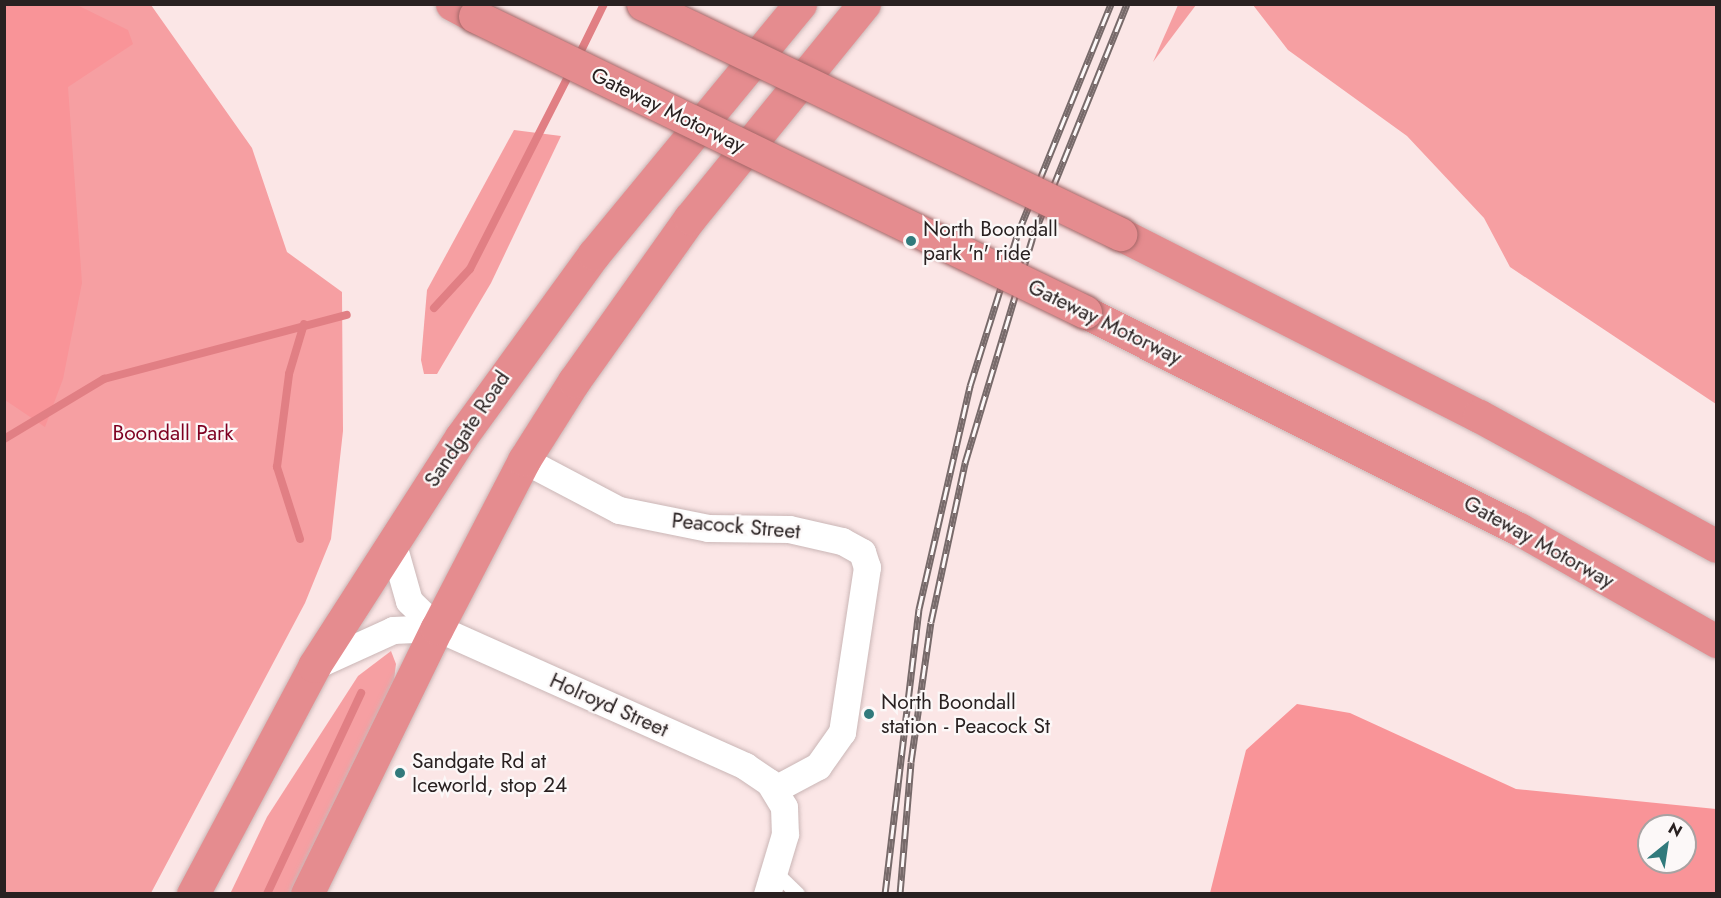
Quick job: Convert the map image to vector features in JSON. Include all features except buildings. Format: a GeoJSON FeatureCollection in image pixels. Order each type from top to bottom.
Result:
{"type":"FeatureCollection","features":[{"type":"Feature","properties":{"kind":"highway"},"geometry":{"type":"LineString","coordinates":[[643,4],[1120,234],[1479,416],[1716,546]]}},
{"type":"Feature","properties":{"kind":"highway","name":"Sandgate Road"},"geometry":{"type":"LineString","coordinates":[[193,894],[314,666],[392,541],[526,342],[800,4]]}},
{"type":"Feature","properties":{"kind":"highway"},"geometry":{"type":"LineString","coordinates":[[307,894],[437,628],[524,460],[574,381],[690,218],[864,4]]}},
{"type":"Feature","properties":{"kind":"highway","name":"Gateway Motorway"},"geometry":{"type":"LineString","coordinates":[[464,10],[1085,312],[1519,529],[1716,642]]}},
{"type":"Feature","properties":{"kind":"street","name":"Peacock Street"},"geometry":{"type":"LineString","coordinates":[[524,460],[619,510],[708,528],[789,529],[842,541],[862,552],[867,567],[842,732],[818,766],[775,789]]}},
{"type":"Feature","properties":{"kind":"street"},"geometry":{"type":"LineString","coordinates":[[392,541],[409,601],[437,628]]}},
{"type":"Feature","properties":{"kind":"street"},"geometry":{"type":"LineString","coordinates":[[314,666],[393,630],[437,628]]}},
{"type":"Feature","properties":{"kind":"street","name":"Holroyd Street"},"geometry":{"type":"LineString","coordinates":[[437,628],[745,766],[775,789]]}},
{"type":"Feature","properties":{"kind":"street"},"geometry":{"type":"LineString","coordinates":[[771,883],[785,834],[784,807],[775,789]]}},
{"type":"Feature","properties":{"kind":"lane"},"geometry":{"type":"LineString","coordinates":[[771,883],[798,894]]}},
{"type":"Feature","properties":{"kind":"green space","name":"Boondall Park"},"geometry":{"type":"Polygon","coordinates":[[[5,5],[151,5],[252,148],[287,252],[342,292],[343,431],[331,539],[305,603],[151,893],[5,894],[5,5]]]}},
{"type":"Feature","properties":{"kind":"green space"},"geometry":{"type":"Polygon","coordinates":[[[1178,5],[1196,5],[1153,62],[1178,5]]]}},
{"type":"Feature","properties":{"kind":"green space"},"geometry":{"type":"Polygon","coordinates":[[[1253,5],[1716,5],[1716,404],[1510,267],[1484,218],[1407,136],[1288,50],[1253,5]]]}},
{"type":"Feature","properties":{"kind":"green space"},"geometry":{"type":"Polygon","coordinates":[[[514,130],[561,136],[491,283],[437,374],[424,374],[421,360],[427,290],[514,130]]]}},
{"type":"Feature","properties":{"kind":"green space"},"geometry":{"type":"Polygon","coordinates":[[[391,651],[396,664],[392,697],[302,893],[230,894],[267,817],[358,676],[391,651]]]}},
{"type":"Feature","properties":{"kind":"shaded area"},"geometry":{"type":"Polygon","coordinates":[[[4,5],[77,5],[128,30],[133,44],[68,87],[82,283],[63,379],[45,427],[5,400],[4,5]]]}},
{"type":"Feature","properties":{"kind":"shaded area"},"geometry":{"type":"Polygon","coordinates":[[[1297,704],[1350,713],[1516,789],[1716,809],[1716,893],[1210,893],[1246,750],[1297,704]]]}},
{"type":"Feature","properties":{"kind":"waterway"},"geometry":{"type":"LineString","coordinates":[[577,59],[604,4]]}},
{"type":"Feature","properties":{"kind":"waterway"},"geometry":{"type":"LineString","coordinates":[[434,308],[470,269],[571,71]]}},
{"type":"Feature","properties":{"kind":"waterway"},"geometry":{"type":"LineString","coordinates":[[4,439],[104,379],[347,315]]}},
{"type":"Feature","properties":{"kind":"waterway"},"geometry":{"type":"LineString","coordinates":[[300,539],[277,467],[289,374],[304,324]]}},
{"type":"Feature","properties":{"kind":"waterway"},"geometry":{"type":"LineString","coordinates":[[267,894],[361,693]]}},
{"type":"Feature","properties":{"kind":"railway"},"geometry":{"type":"LineString","coordinates":[[885,894],[919,609],[970,386],[1018,233],[1111,4]]}},
{"type":"Feature","properties":{"kind":"railway"},"geometry":{"type":"LineString","coordinates":[[900,894],[911,762],[931,622],[965,463],[1032,239],[1127,4]]}},
{"type":"Feature","properties":{"kind":"place","name":"North Boondall park 'n' ride"},"geometry":{"type":"Point","coordinates":[911,241]}},
{"type":"Feature","properties":{"kind":"place","name":"North Boondall station - Peacock St"},"geometry":{"type":"Point","coordinates":[869,714]}},
{"type":"Feature","properties":{"kind":"place","name":"Sandgate Rd at Iceworld, stop 24"},"geometry":{"type":"Point","coordinates":[400,773]}}]}
